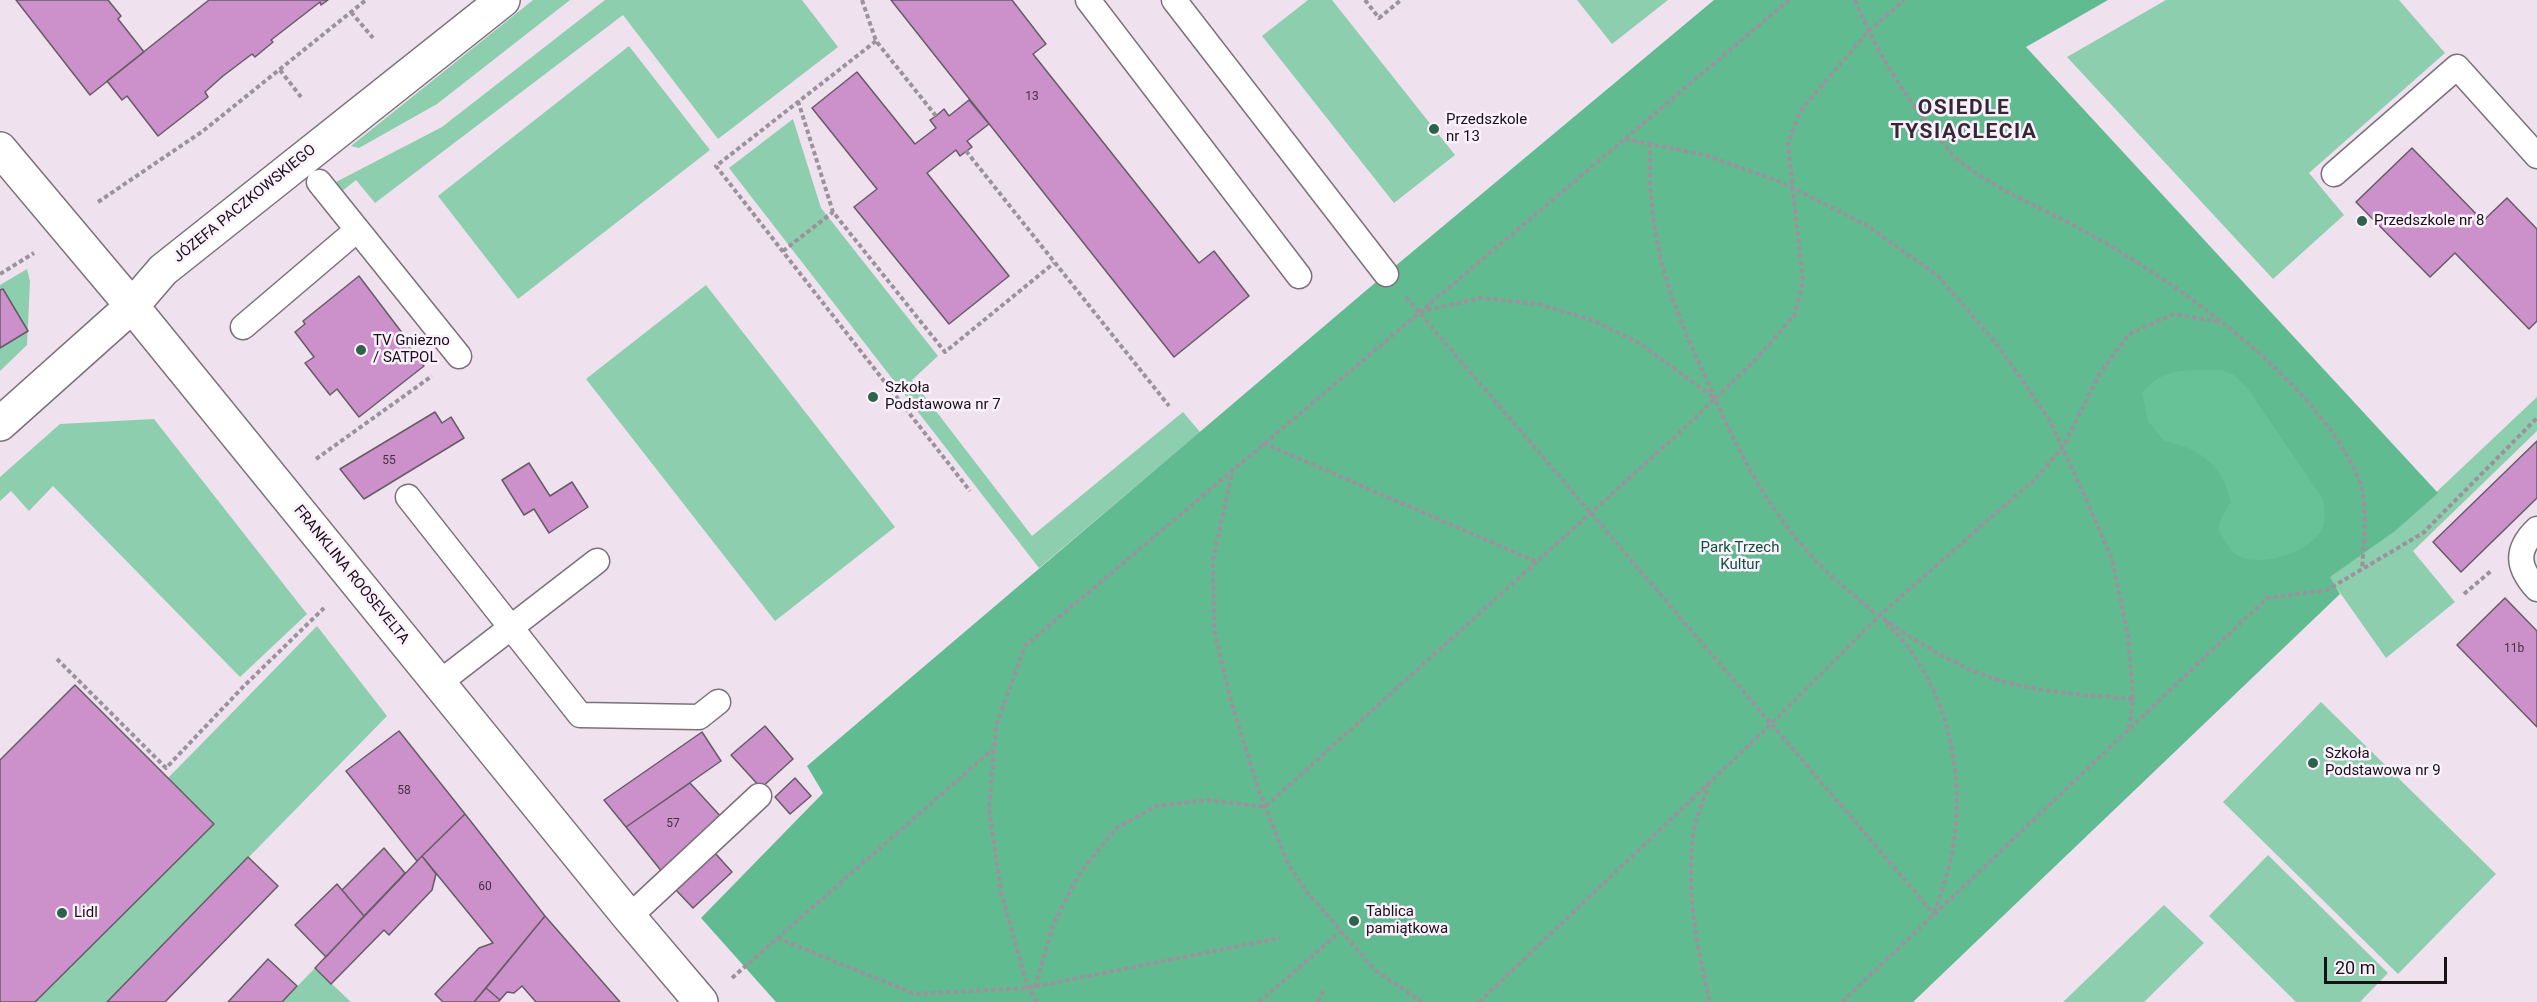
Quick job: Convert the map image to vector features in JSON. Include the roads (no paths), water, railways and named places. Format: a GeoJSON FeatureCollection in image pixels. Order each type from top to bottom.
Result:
{"type":"FeatureCollection","features":[{"type":"Feature","properties":{"kind":"street","name":"JÓZEFA PACZKOWSKIEGO"},"geometry":{"type":"LineString","coordinates":[[0,424],[132,306],[163,270],[503,0]]}},
{"type":"Feature","properties":{"kind":"street","name":"FRANKLINA ROOSEVELTA"},"geometry":{"type":"LineString","coordinates":[[0,149],[132,306],[629,918],[701,1002]]}},
{"type":"Feature","properties":{"kind":"lane"},"geometry":{"type":"LineString","coordinates":[[1088,0],[1299,276]]}},
{"type":"Feature","properties":{"kind":"lane"},"geometry":{"type":"LineString","coordinates":[[1174,0],[1386,274]]}},
{"type":"Feature","properties":{"kind":"lane"},"geometry":{"type":"LineString","coordinates":[[2334,174],[2457,67],[2537,156]]}},
{"type":"Feature","properties":{"kind":"lane"},"geometry":{"type":"LineString","coordinates":[[319,182],[459,356]]}},
{"type":"Feature","properties":{"kind":"lane"},"geometry":{"type":"LineString","coordinates":[[243,327],[357,230]]}},
{"type":"Feature","properties":{"kind":"lane"},"geometry":{"type":"LineString","coordinates":[[408,497],[580,716],[699,717],[718,702]]}},
{"type":"Feature","properties":{"kind":"lane"},"geometry":{"type":"LineString","coordinates":[[2537,529],[2525,541],[2520,559],[2527,578],[2537,589]]}},
{"type":"Feature","properties":{"kind":"lane"},"geometry":{"type":"LineString","coordinates":[[439,683],[597,561]]}},
{"type":"Feature","properties":{"kind":"lane"},"geometry":{"type":"LineString","coordinates":[[629,918],[759,796]]}},
{"type":"Feature","properties":{"kind":"place","name":"Przedszkole nr 13"},"geometry":{"type":"Point","coordinates":[1434,129]}},
{"type":"Feature","properties":{"kind":"place","name":"Przedszkole nr 8"},"geometry":{"type":"Point","coordinates":[2362,221]}},
{"type":"Feature","properties":{"kind":"place","name":"TV Gniezno / SATPOL"},"geometry":{"type":"Point","coordinates":[361,350]}},
{"type":"Feature","properties":{"kind":"place","name":"Szkoła Podstawowa nr 7"},"geometry":{"type":"Point","coordinates":[873,397]}},
{"type":"Feature","properties":{"kind":"place","name":"Szkoła Podstawowa nr 9"},"geometry":{"type":"Point","coordinates":[2313,763]}},
{"type":"Feature","properties":{"kind":"place","name":"Lidl"},"geometry":{"type":"Point","coordinates":[62,913]}},
{"type":"Feature","properties":{"kind":"place","name":"Tablica pamiątkowa"},"geometry":{"type":"Point","coordinates":[1354,921]}},
{"type":"Feature","properties":{"kind":"district","name":"OSIEDLE TYSIĄCLECIA"},"geometry":{"type":"Point","coordinates":[1964,121]}},
{"type":"Feature","properties":{"kind":"park label","name":"Park Trzech Kultur"},"geometry":{"type":"Point","coordinates":[1740,556]}}]}
